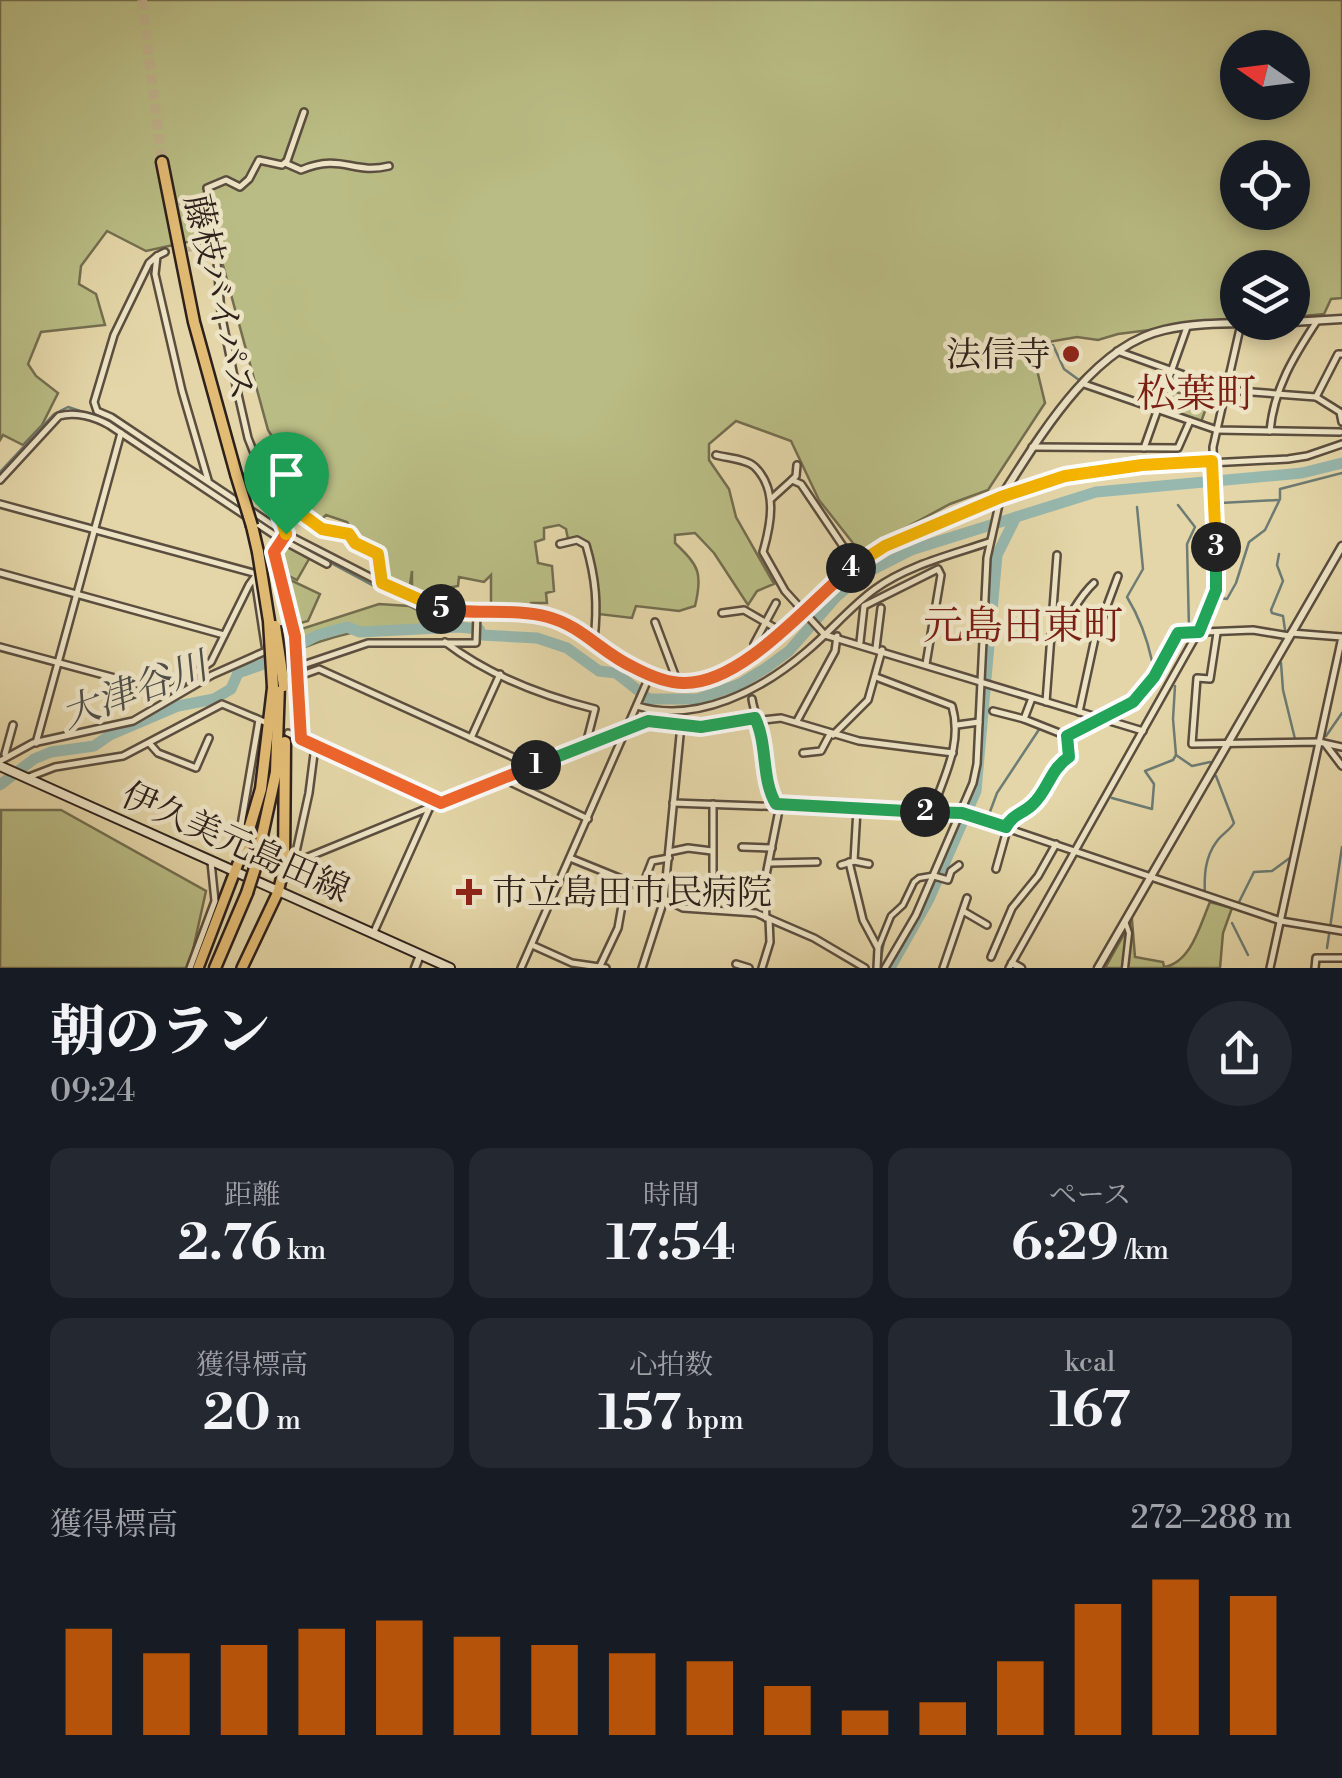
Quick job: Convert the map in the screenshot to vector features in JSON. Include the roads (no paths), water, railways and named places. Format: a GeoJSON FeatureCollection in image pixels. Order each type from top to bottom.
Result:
{"type":"FeatureCollection","features":[{"type":"Feature","properties":{"kind":"highway","name":"藤枝バイパス"},"geometry":{"type":"LineString","coordinates":[[162,162],[194,322],[270,600],[279,686]]}},
{"type":"Feature","properties":{"kind":"highway"},"geometry":{"type":"LineString","coordinates":[[242,968],[289,865],[279,686],[258,552]]}},
{"type":"Feature","properties":{"kind":"highway"},"geometry":{"type":"LineString","coordinates":[[198,968],[242,853],[261,789],[279,686]]}},
{"type":"Feature","properties":{"kind":"highway"},"geometry":{"type":"LineString","coordinates":[[215,968],[255,868],[276,772],[279,686]]}},
{"type":"Feature","properties":{"kind":"main road","name":"伊久美元島田線"},"geometry":{"type":"LineString","coordinates":[[2,761],[27,777],[450,968]]}},
{"type":"Feature","properties":{"kind":"street"},"geometry":{"type":"LineString","coordinates":[[0,647],[167,692],[206,668],[256,577],[284,537],[276,504],[248,438],[235,381],[221,313],[207,188],[226,180],[240,186],[259,160],[278,166],[285,163],[304,112]]}},
{"type":"Feature","properties":{"kind":"street"},"geometry":{"type":"LineString","coordinates":[[285,163],[301,170],[333,162],[373,170],[389,166]]}},
{"type":"Feature","properties":{"kind":"street"},"geometry":{"type":"LineString","coordinates":[[198,248],[216,246]]}},
{"type":"Feature","properties":{"kind":"street"},"geometry":{"type":"LineString","coordinates":[[94,419],[94,402],[114,335],[149,263],[165,252]]}},
{"type":"Feature","properties":{"kind":"street"},"geometry":{"type":"LineString","coordinates":[[157,256],[155,274],[182,392],[209,482]]}},
{"type":"Feature","properties":{"kind":"street"},"geometry":{"type":"LineString","coordinates":[[1310,321],[1342,319]]}},
{"type":"Feature","properties":{"kind":"street"},"geometry":{"type":"LineString","coordinates":[[1270,431],[1287,368],[1317,321]]}},
{"type":"Feature","properties":{"kind":"street"},"geometry":{"type":"LineString","coordinates":[[885,968],[934,876],[977,764],[986,558],[1000,499],[1032,447],[1084,384],[1117,352],[1161,330],[1220,325]]}},
{"type":"Feature","properties":{"kind":"street"},"geometry":{"type":"LineString","coordinates":[[1144,448],[1188,327]]}},
{"type":"Feature","properties":{"kind":"street"},"geometry":{"type":"LineString","coordinates":[[1022,968],[1010,965],[1202,632],[1216,590],[1212,462],[1237,340]]}},
{"type":"Feature","properties":{"kind":"street"},"geometry":{"type":"LineString","coordinates":[[1084,384],[1217,430],[1341,432],[1340,412],[1316,397],[1226,390],[1117,352]]}},
{"type":"Feature","properties":{"kind":"street"},"geometry":{"type":"LineString","coordinates":[[1316,397],[1338,354],[1342,354]]}},
{"type":"Feature","properties":{"kind":"street"},"geometry":{"type":"LineString","coordinates":[[97,411],[209,482],[284,537],[382,583],[444,610],[546,616],[569,624],[620,661],[678,683],[700,680],[741,663],[782,632],[855,564],[885,546],[1000,499],[1093,470],[1308,456],[1342,444]]}},
{"type":"Feature","properties":{"kind":"street"},"geometry":{"type":"LineString","coordinates":[[0,480],[59,416],[72,414],[94,419],[327,564]]}},
{"type":"Feature","properties":{"kind":"street"},"geometry":{"type":"LineString","coordinates":[[1032,447],[1178,448],[1190,421]]}},
{"type":"Feature","properties":{"kind":"street"},"geometry":{"type":"LineString","coordinates":[[36,743],[120,432]]}},
{"type":"Feature","properties":{"kind":"street"},"geometry":{"type":"LineString","coordinates":[[716,455],[752,464],[771,499],[771,524],[763,552],[785,591],[825,634],[1143,732]]}},
{"type":"Feature","properties":{"kind":"street"},"geometry":{"type":"LineString","coordinates":[[771,499],[796,476],[797,465]]}},
{"type":"Feature","properties":{"kind":"street"},"geometry":{"type":"LineString","coordinates":[[792,480],[801,484],[855,564]]}},
{"type":"Feature","properties":{"kind":"street"},"geometry":{"type":"LineString","coordinates":[[0,504],[256,577]]}},
{"type":"Feature","properties":{"kind":"street"},"geometry":{"type":"LineString","coordinates":[[276,504],[296,510],[322,529],[349,534],[355,543],[372,550],[381,563],[382,583]]}},
{"type":"Feature","properties":{"kind":"street"},"geometry":{"type":"LineString","coordinates":[[560,544],[577,540],[586,545],[597,581],[594,640]]}},
{"type":"Feature","properties":{"kind":"street"},"geometry":{"type":"LineString","coordinates":[[638,704],[676,712],[724,701],[777,673],[863,598],[901,574],[991,540]]}},
{"type":"Feature","properties":{"kind":"street"},"geometry":{"type":"LineString","coordinates":[[1098,968],[1342,546]]}},
{"type":"Feature","properties":{"kind":"street"},"geometry":{"type":"LineString","coordinates":[[274,552],[295,636],[301,739]]}},
{"type":"Feature","properties":{"kind":"street"},"geometry":{"type":"LineString","coordinates":[[1046,702],[1056,555]]}},
{"type":"Feature","properties":{"kind":"street"},"geometry":{"type":"LineString","coordinates":[[860,643],[864,606],[938,568],[926,664]]}},
{"type":"Feature","properties":{"kind":"street"},"geometry":{"type":"LineString","coordinates":[[0,574],[224,635]]}},
{"type":"Feature","properties":{"kind":"street"},"geometry":{"type":"LineString","coordinates":[[1079,712],[1095,638],[1118,576]]}},
{"type":"Feature","properties":{"kind":"street"},"geometry":{"type":"LineString","coordinates":[[2,761],[36,743],[133,721],[212,675],[266,651],[256,577]]}},
{"type":"Feature","properties":{"kind":"street"},"geometry":{"type":"LineString","coordinates":[[1050,639],[1066,625],[1075,605],[1094,582]]}},
{"type":"Feature","properties":{"kind":"street"},"geometry":{"type":"LineString","coordinates":[[754,644],[776,603]]}},
{"type":"Feature","properties":{"kind":"street"},"geometry":{"type":"LineString","coordinates":[[802,753],[821,751],[832,734],[868,700],[876,677],[882,608]]}},
{"type":"Feature","properties":{"kind":"street"},"geometry":{"type":"LineString","coordinates":[[722,613],[744,610],[782,632]]}},
{"type":"Feature","properties":{"kind":"street"},"geometry":{"type":"LineString","coordinates":[[27,777],[42,770],[110,760],[150,744],[222,704],[266,724],[269,681],[299,665],[368,643],[476,643],[477,613]]}},
{"type":"Feature","properties":{"kind":"street"},"geometry":{"type":"LineString","coordinates":[[656,622],[678,683]]}},
{"type":"Feature","properties":{"kind":"street"},"geometry":{"type":"LineString","coordinates":[[993,711],[1067,736],[1133,702],[1178,633],[1252,630],[1342,638],[1270,968]]}},
{"type":"Feature","properties":{"kind":"street"},"geometry":{"type":"LineString","coordinates":[[1217,633],[1210,679],[1196,678],[1192,744],[1322,743],[1342,747]]}},
{"type":"Feature","properties":{"kind":"street"},"geometry":{"type":"LineString","coordinates":[[797,721],[835,650],[838,636]]}},
{"type":"Feature","properties":{"kind":"street"},"geometry":{"type":"LineString","coordinates":[[445,642],[468,660],[554,698],[595,708],[586,744]]}},
{"type":"Feature","properties":{"kind":"street"},"geometry":{"type":"LineString","coordinates":[[305,674],[319,669],[534,766]]}},
{"type":"Feature","properties":{"kind":"street"},"geometry":{"type":"LineString","coordinates":[[471,738],[500,674]]}},
{"type":"Feature","properties":{"kind":"street"},"geometry":{"type":"LineString","coordinates":[[522,968],[650,675]]}},
{"type":"Feature","properties":{"kind":"street"},"geometry":{"type":"LineString","coordinates":[[876,677],[952,706],[957,725],[953,753],[935,812]]}},
{"type":"Feature","properties":{"kind":"street"},"geometry":{"type":"LineString","coordinates":[[1024,719],[1032,698]]}},
{"type":"Feature","properties":{"kind":"street"},"geometry":{"type":"LineString","coordinates":[[752,699],[763,735],[770,795],[778,805],[763,901],[770,942],[762,968]]}},
{"type":"Feature","properties":{"kind":"street"},"geometry":{"type":"LineString","coordinates":[[289,865],[629,726],[658,721],[701,727],[781,718],[832,734],[953,753]]}},
{"type":"Feature","properties":{"kind":"street"},"geometry":{"type":"LineString","coordinates":[[242,853],[238,843],[259,720]]}},
{"type":"Feature","properties":{"kind":"street"},"geometry":{"type":"LineString","coordinates":[[957,725],[979,722]]}},
{"type":"Feature","properties":{"kind":"street"},"geometry":{"type":"LineString","coordinates":[[2,761],[13,724]]}},
{"type":"Feature","properties":{"kind":"street"},"geometry":{"type":"LineString","coordinates":[[642,968],[664,900],[681,725]]}},
{"type":"Feature","properties":{"kind":"street"},"geometry":{"type":"LineString","coordinates":[[288,734],[441,803]]}},
{"type":"Feature","properties":{"kind":"street"},"geometry":{"type":"LineString","coordinates":[[996,870],[1010,818],[1032,805],[1054,770],[1069,757],[1067,736]]}},
{"type":"Feature","properties":{"kind":"street"},"geometry":{"type":"LineString","coordinates":[[150,744],[158,752],[196,768],[210,738]]}},
{"type":"Feature","properties":{"kind":"street"},"geometry":{"type":"LineString","coordinates":[[1322,743],[1342,766]]}},
{"type":"Feature","properties":{"kind":"street"},"geometry":{"type":"LineString","coordinates":[[289,865],[309,793],[316,746]]}},
{"type":"Feature","properties":{"kind":"street"},"geometry":{"type":"LineString","coordinates":[[502,778],[588,818]]}},
{"type":"Feature","properties":{"kind":"street"},"geometry":{"type":"LineString","coordinates":[[673,802],[961,813],[1280,921],[1342,932]]}},
{"type":"Feature","properties":{"kind":"street"},"geometry":{"type":"LineString","coordinates":[[713,804],[713,910]]}},
{"type":"Feature","properties":{"kind":"street"},"geometry":{"type":"LineString","coordinates":[[373,934],[429,808]]}},
{"type":"Feature","properties":{"kind":"street"},"geometry":{"type":"LineString","coordinates":[[858,810],[848,863],[863,920],[878,948]]}},
{"type":"Feature","properties":{"kind":"street"},"geometry":{"type":"LineString","coordinates":[[991,958],[1012,908],[1038,876],[1056,844]]}},
{"type":"Feature","properties":{"kind":"street"},"geometry":{"type":"LineString","coordinates":[[742,847],[772,848]]}},
{"type":"Feature","properties":{"kind":"street"},"geometry":{"type":"LineString","coordinates":[[642,888],[652,861],[688,848],[712,851]]}},
{"type":"Feature","properties":{"kind":"street"},"geometry":{"type":"LineString","coordinates":[[570,858],[683,908],[739,911],[768,918],[814,938],[865,968]]}},
{"type":"Feature","properties":{"kind":"street"},"geometry":{"type":"LineString","coordinates":[[190,968],[215,901],[212,862]]}},
{"type":"Feature","properties":{"kind":"street"},"geometry":{"type":"LineString","coordinates":[[770,863],[817,862]]}},
{"type":"Feature","properties":{"kind":"street"},"geometry":{"type":"LineString","coordinates":[[848,863],[870,864]]}},
{"type":"Feature","properties":{"kind":"street"},"geometry":{"type":"LineString","coordinates":[[877,968],[878,948],[891,916],[903,905],[914,882],[934,876],[948,880],[959,865]]}},
{"type":"Feature","properties":{"kind":"street"},"geometry":{"type":"LineString","coordinates":[[532,944],[583,967],[603,967],[630,883]]}},
{"type":"Feature","properties":{"kind":"street"},"geometry":{"type":"LineString","coordinates":[[943,968],[967,898]]}},
{"type":"Feature","properties":{"kind":"street"},"geometry":{"type":"LineString","coordinates":[[962,910],[987,925]]}},
{"type":"Feature","properties":{"kind":"street"},"geometry":{"type":"LineString","coordinates":[[1125,968],[1129,933],[1126,924]]}},
{"type":"Feature","properties":{"kind":"street"},"geometry":{"type":"LineString","coordinates":[[415,968],[420,955]]}},
{"type":"Feature","properties":{"kind":"street"},"geometry":{"type":"LineString","coordinates":[[1314,968],[1316,958],[1342,958]]}},
{"type":"Feature","properties":{"kind":"street"},"geometry":{"type":"LineString","coordinates":[[736,964],[749,968]]}},
{"type":"Feature","properties":{"kind":"waterway"},"geometry":{"type":"LineString","coordinates":[[1053,345],[1064,369],[1079,380],[1115,349],[1161,328]]}},
{"type":"Feature","properties":{"kind":"waterway"},"geometry":{"type":"LineString","coordinates":[[0,472],[54,414],[68,407],[108,420],[241,509]]}},
{"type":"Feature","properties":{"kind":"waterway","name":"大津谷川"},"geometry":{"type":"LineString","coordinates":[[0,785],[34,759],[51,752],[94,746],[110,735],[178,706],[214,699],[231,689],[238,673],[318,635],[347,627],[360,632],[459,627],[479,629],[482,635],[537,638],[567,648],[599,671],[616,673],[649,699],[698,699],[740,684],[766,668],[789,651],[837,596],[862,575],[911,550],[1096,492],[1302,473],[1342,463]]}},
{"type":"Feature","properties":{"kind":"waterway"},"geometry":{"type":"LineString","coordinates":[[1221,598],[1227,599],[1236,583],[1249,542],[1265,530],[1280,499],[1280,489],[1342,473]]}},
{"type":"Feature","properties":{"kind":"waterway"},"geometry":{"type":"LineString","coordinates":[[1220,503],[1278,500]]}},
{"type":"Feature","properties":{"kind":"waterway"},"geometry":{"type":"LineString","coordinates":[[1178,505],[1195,527],[1187,544],[1189,629]]}},
{"type":"Feature","properties":{"kind":"waterway"},"geometry":{"type":"LineString","coordinates":[[1137,507],[1143,569],[1127,597],[1142,627],[1152,661]]}},
{"type":"Feature","properties":{"kind":"waterway"},"geometry":{"type":"LineString","coordinates":[[252,516],[286,539],[428,615],[436,630]]}},
{"type":"Feature","properties":{"kind":"waterway"},"geometry":{"type":"LineString","coordinates":[[890,968],[929,899],[976,791],[997,555],[1016,517]]}},
{"type":"Feature","properties":{"kind":"waterway"},"geometry":{"type":"LineString","coordinates":[[1279,554],[1277,565],[1283,581],[1271,610],[1283,616],[1285,630]]}},
{"type":"Feature","properties":{"kind":"waterway"},"geometry":{"type":"LineString","coordinates":[[1281,663],[1295,739]]}},
{"type":"Feature","properties":{"kind":"waterway"},"geometry":{"type":"LineString","coordinates":[[1175,686],[1176,755],[1192,766],[1210,762]]}},
{"type":"Feature","properties":{"kind":"waterway"},"geometry":{"type":"LineString","coordinates":[[1326,736],[1342,713]]}},
{"type":"Feature","properties":{"kind":"waterway"},"geometry":{"type":"LineString","coordinates":[[988,817],[997,793],[1040,728]]}},
{"type":"Feature","properties":{"kind":"waterway"},"geometry":{"type":"LineString","coordinates":[[1336,751],[1342,760]]}},
{"type":"Feature","properties":{"kind":"waterway"},"geometry":{"type":"LineString","coordinates":[[1112,798],[1152,809],[1154,784],[1145,771],[1173,760],[1176,755]]}},
{"type":"Feature","properties":{"kind":"waterway"},"geometry":{"type":"LineString","coordinates":[[1212,901],[1205,898],[1207,861],[1217,841],[1234,823],[1216,776]]}},
{"type":"Feature","properties":{"kind":"waterway"},"geometry":{"type":"LineString","coordinates":[[1327,948],[1342,847]]}},
{"type":"Feature","properties":{"kind":"waterway"},"geometry":{"type":"LineString","coordinates":[[1239,902],[1254,872],[1272,871],[1291,857]]}},
{"type":"Feature","properties":{"kind":"waterway"},"geometry":{"type":"LineString","coordinates":[[1232,923],[1248,955]]}},
{"type":"Feature","properties":{"kind":"waterway"},"geometry":{"type":"LineString","coordinates":[[882,967],[885,936]]}},
{"type":"Feature","properties":{"kind":"tunnel"},"geometry":{"type":"LineString","coordinates":[[142,0],[162,162]]}},
{"type":"Feature","properties":{"kind":"tunnel"},"geometry":{"type":"LineString","coordinates":[[165,252],[198,248]]}},
{"type":"Feature","properties":{"kind":"place","name":"法信寺"},"geometry":{"type":"Point","coordinates":[1071,354]}},
{"type":"Feature","properties":{"kind":"place","name":"市立島田市民病院"},"geometry":{"type":"Point","coordinates":[469,892]}},
{"type":"Feature","properties":{"kind":"district","name":"松葉町"},"geometry":{"type":"Point","coordinates":[1196,393]}},
{"type":"Feature","properties":{"kind":"district","name":"元島田東町"},"geometry":{"type":"Point","coordinates":[1023,625]}}]}
